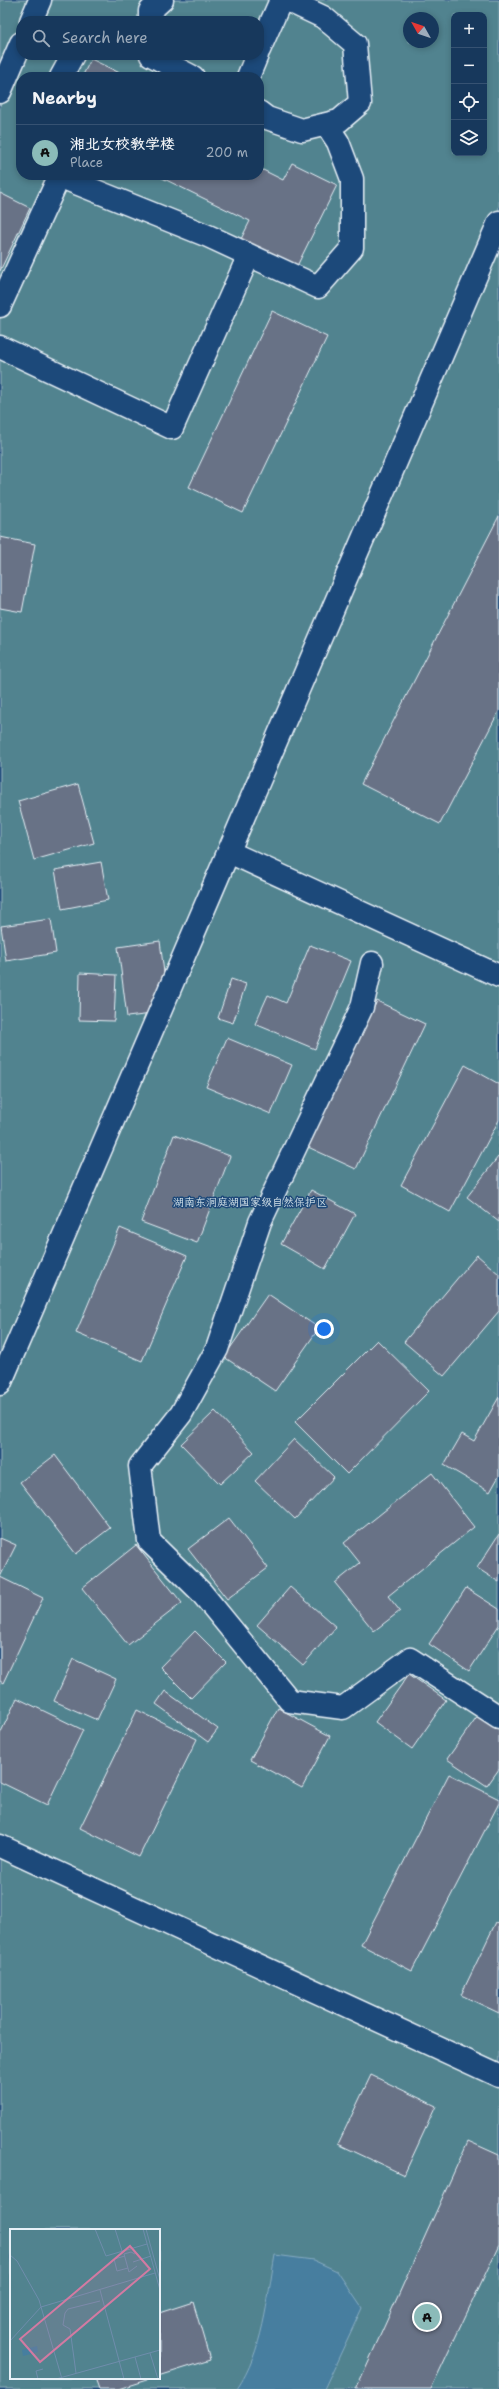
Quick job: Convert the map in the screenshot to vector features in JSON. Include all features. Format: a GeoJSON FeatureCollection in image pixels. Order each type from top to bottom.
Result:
{"type":"FeatureCollection","features":[{"type":"Feature","properties":{"kind":"street"},"geometry":{"type":"LineString","coordinates":[[33,16],[40,0]]}},
{"type":"Feature","properties":{"kind":"street"},"geometry":{"type":"LineString","coordinates":[[150,16],[150,11],[162,0]]}},
{"type":"Feature","properties":{"kind":"street"},"geometry":{"type":"LineString","coordinates":[[264,39],[281,0]]}},
{"type":"Feature","properties":{"kind":"street"},"geometry":{"type":"LineString","coordinates":[[264,116],[302,130],[339,121],[360,103],[355,44],[323,17],[287,0]]}},
{"type":"Feature","properties":{"kind":"street"},"geometry":{"type":"LineString","coordinates":[[0,92],[16,55]]}},
{"type":"Feature","properties":{"kind":"street"},"geometry":{"type":"LineString","coordinates":[[64,72],[70,60]]}},
{"type":"Feature","properties":{"kind":"street"},"geometry":{"type":"LineString","coordinates":[[161,60],[183,72]]}},
{"type":"Feature","properties":{"kind":"street"},"geometry":{"type":"LineString","coordinates":[[250,72],[255,60]]}},
{"type":"Feature","properties":{"kind":"street"},"geometry":{"type":"LineString","coordinates":[[68,180],[208,236],[318,287],[352,248],[352,179],[338,142],[326,124]]}},
{"type":"Feature","properties":{"kind":"street"},"geometry":{"type":"LineString","coordinates":[[0,306],[56,180]]}},
{"type":"Feature","properties":{"kind":"street"},"geometry":{"type":"LineString","coordinates":[[0,1384],[499,222]]}},
{"type":"Feature","properties":{"kind":"street"},"geometry":{"type":"LineString","coordinates":[[0,347],[172,428],[249,255]]}},
{"type":"Feature","properties":{"kind":"street"},"geometry":{"type":"LineString","coordinates":[[229,852],[499,976]]}},
{"type":"Feature","properties":{"kind":"street"},"geometry":{"type":"LineString","coordinates":[[372,963],[362,1007],[260,1222],[216,1349],[181,1414],[140,1466],[149,1541],[201,1592],[290,1701],[343,1708],[410,1659],[499,1717]]}},
{"type":"Feature","properties":{"kind":"street"},"geometry":{"type":"LineString","coordinates":[[0,1846],[499,2076]]}},
{"type":"Feature","properties":{"kind":"green space","name":"湖南东洞庭湖国家级自然保护区"},"geometry":{"type":"Polygon","coordinates":[[[0,0],[499,0],[499,2389],[0,2389],[0,0]]]}},
{"type":"Feature","properties":{"kind":"water"},"geometry":{"type":"Polygon","coordinates":[[[275,2255],[313,2260],[337,2271],[362,2308],[324,2389],[237,2389],[253,2358],[263,2325],[275,2255]]]}},
{"type":"Feature","properties":{"kind":"building"},"geometry":{"type":"Polygon","coordinates":[[[90,60],[93,60],[118,72],[84,72],[90,60]]]}},
{"type":"Feature","properties":{"kind":"building"},"geometry":{"type":"Polygon","coordinates":[[[292,163],[337,185],[297,266],[241,239],[250,221],[166,180],[264,180],[264,170],[283,180],[292,163]]]}},
{"type":"Feature","properties":{"kind":"building"},"geometry":{"type":"Polygon","coordinates":[[[0,193],[30,208],[0,271],[0,193]]]}},
{"type":"Feature","properties":{"kind":"building"},"geometry":{"type":"Polygon","coordinates":[[[272,311],[327,337],[243,513],[189,487],[272,311]]]}},
{"type":"Feature","properties":{"kind":"building"},"geometry":{"type":"Polygon","coordinates":[[[499,516],[499,711],[440,824],[361,784],[499,516]]]}},
{"type":"Feature","properties":{"kind":"building"},"geometry":{"type":"Polygon","coordinates":[[[0,537],[35,544],[22,612],[0,608],[0,537]]]}},
{"type":"Feature","properties":{"kind":"building"},"geometry":{"type":"Polygon","coordinates":[[[78,784],[94,843],[34,860],[18,801],[78,784]]]}},
{"type":"Feature","properties":{"kind":"building"},"geometry":{"type":"Polygon","coordinates":[[[101,862],[108,900],[62,909],[55,870],[101,862]]]}},
{"type":"Feature","properties":{"kind":"building"},"geometry":{"type":"Polygon","coordinates":[[[51,919],[56,953],[6,961],[1,926],[51,919]]]}},
{"type":"Feature","properties":{"kind":"building"},"geometry":{"type":"Polygon","coordinates":[[[160,941],[169,1012],[127,1017],[118,947],[160,941]]]}},
{"type":"Feature","properties":{"kind":"building"},"geometry":{"type":"Polygon","coordinates":[[[310,945],[351,961],[315,1049],[255,1024],[268,995],[286,1003],[310,945]]]}},
{"type":"Feature","properties":{"kind":"building"},"geometry":{"type":"Polygon","coordinates":[[[80,973],[116,975],[114,1021],[79,1020],[80,973]]]}},
{"type":"Feature","properties":{"kind":"building"},"geometry":{"type":"Polygon","coordinates":[[[231,979],[246,984],[233,1023],[218,1018],[231,979]]]}},
{"type":"Feature","properties":{"kind":"building"},"geometry":{"type":"Polygon","coordinates":[[[377,1001],[425,1024],[356,1169],[308,1147],[377,1001]]]}},
{"type":"Feature","properties":{"kind":"building"},"geometry":{"type":"Polygon","coordinates":[[[227,1038],[292,1065],[271,1114],[206,1087],[227,1038]]]}},
{"type":"Feature","properties":{"kind":"building"},"geometry":{"type":"Polygon","coordinates":[[[465,1065],[499,1084],[499,1120],[450,1212],[401,1185],[465,1065]]]}},
{"type":"Feature","properties":{"kind":"building"},"geometry":{"type":"Polygon","coordinates":[[[174,1135],[230,1156],[197,1243],[141,1222],[174,1135]]]}},
{"type":"Feature","properties":{"kind":"building"},"geometry":{"type":"Polygon","coordinates":[[[499,1157],[499,1222],[467,1197],[499,1157]]]}},
{"type":"Feature","properties":{"kind":"building"},"geometry":{"type":"Polygon","coordinates":[[[311,1190],[355,1214],[325,1269],[281,1244],[311,1190]]]}},
{"type":"Feature","properties":{"kind":"building"},"geometry":{"type":"Polygon","coordinates":[[[120,1228],[187,1256],[142,1361],[76,1333],[120,1228]]]}},
{"type":"Feature","properties":{"kind":"building"},"geometry":{"type":"Polygon","coordinates":[[[477,1255],[499,1274],[499,1311],[444,1376],[404,1342],[477,1255]]]}},
{"type":"Feature","properties":{"kind":"building"},"geometry":{"type":"Polygon","coordinates":[[[268,1294],[319,1328],[275,1391],[224,1357],[268,1294]]]}},
{"type":"Feature","properties":{"kind":"building"},"geometry":{"type":"Polygon","coordinates":[[[377,1340],[429,1391],[347,1474],[295,1422],[377,1340]]]}},
{"type":"Feature","properties":{"kind":"building"},"geometry":{"type":"Polygon","coordinates":[[[499,1397],[499,1476],[490,1492],[444,1465],[462,1434],[474,1441],[499,1397]]]}},
{"type":"Feature","properties":{"kind":"building"},"geometry":{"type":"Polygon","coordinates":[[[215,1411],[254,1452],[220,1484],[181,1444],[215,1411]]]}},
{"type":"Feature","properties":{"kind":"building"},"geometry":{"type":"Polygon","coordinates":[[[294,1439],[334,1477],[295,1519],[255,1481],[294,1439]]]}},
{"type":"Feature","properties":{"kind":"building"},"geometry":{"type":"Polygon","coordinates":[[[55,1455],[110,1528],[76,1554],[20,1482],[55,1455]]]}},
{"type":"Feature","properties":{"kind":"building"},"geometry":{"type":"Polygon","coordinates":[[[432,1473],[474,1527],[388,1596],[400,1611],[374,1631],[335,1583],[360,1563],[344,1543],[432,1473]]]}},
{"type":"Feature","properties":{"kind":"building"},"geometry":{"type":"Polygon","coordinates":[[[229,1518],[268,1568],[227,1599],[188,1549],[229,1518]]]}},
{"type":"Feature","properties":{"kind":"building"},"geometry":{"type":"Polygon","coordinates":[[[499,1534],[499,1582],[477,1568],[499,1534]]]}},
{"type":"Feature","properties":{"kind":"building"},"geometry":{"type":"Polygon","coordinates":[[[0,1538],[16,1545],[0,1577],[0,1538]]]}},
{"type":"Feature","properties":{"kind":"building"},"geometry":{"type":"Polygon","coordinates":[[[136,1545],[182,1603],[128,1645],[82,1588],[136,1545]]]}},
{"type":"Feature","properties":{"kind":"building"},"geometry":{"type":"Polygon","coordinates":[[[0,1577],[43,1598],[3,1683],[0,1681],[0,1577]]]}},
{"type":"Feature","properties":{"kind":"building"},"geometry":{"type":"Polygon","coordinates":[[[290,1587],[336,1627],[303,1665],[257,1625],[290,1587]]]}},
{"type":"Feature","properties":{"kind":"building"},"geometry":{"type":"Polygon","coordinates":[[[466,1588],[499,1609],[499,1625],[469,1671],[429,1644],[466,1588]]]}},
{"type":"Feature","properties":{"kind":"building"},"geometry":{"type":"Polygon","coordinates":[[[195,1631],[226,1662],[191,1698],[160,1667],[195,1631]]]}},
{"type":"Feature","properties":{"kind":"building"},"geometry":{"type":"Polygon","coordinates":[[[73,1659],[116,1679],[97,1720],[54,1701],[73,1659]]]}},
{"type":"Feature","properties":{"kind":"building"},"geometry":{"type":"Polygon","coordinates":[[[409,1674],[446,1700],[412,1749],[375,1722],[409,1674]]]}},
{"type":"Feature","properties":{"kind":"building"},"geometry":{"type":"Polygon","coordinates":[[[165,1691],[218,1729],[208,1742],[156,1704],[165,1691]]]}},
{"type":"Feature","properties":{"kind":"building"},"geometry":{"type":"Polygon","coordinates":[[[17,1698],[83,1730],[47,1805],[0,1782],[0,1734],[17,1698]]]}},
{"type":"Feature","properties":{"kind":"building"},"geometry":{"type":"Polygon","coordinates":[[[278,1708],[330,1736],[302,1788],[250,1760],[278,1708]]]}},
{"type":"Feature","properties":{"kind":"building"},"geometry":{"type":"Polygon","coordinates":[[[137,1710],[197,1739],[139,1857],[80,1828],[137,1710]]]}},
{"type":"Feature","properties":{"kind":"building"},"geometry":{"type":"Polygon","coordinates":[[[478,1715],[499,1729],[499,1769],[487,1786],[447,1759],[478,1715]]]}},
{"type":"Feature","properties":{"kind":"building"},"geometry":{"type":"Polygon","coordinates":[[[449,1774],[499,1799],[499,1803],[412,1971],[361,1945],[449,1774]]]}},
{"type":"Feature","properties":{"kind":"building"},"geometry":{"type":"Polygon","coordinates":[[[496,1922],[499,1923],[499,2013],[461,1995],[496,1922]]]}},
{"type":"Feature","properties":{"kind":"building"},"geometry":{"type":"Polygon","coordinates":[[[371,2075],[436,2106],[404,2175],[338,2144],[371,2075]]]}},
{"type":"Feature","properties":{"kind":"building"},"geometry":{"type":"Polygon","coordinates":[[[468,2141],[499,2155],[499,2245],[431,2389],[356,2389],[468,2141]]]}},
{"type":"Feature","properties":{"kind":"building"},"geometry":{"type":"Polygon","coordinates":[[[193,2302],[210,2360],[160,2376],[160,2313],[193,2302]]]}},
{"type":"Feature","properties":{"kind":"building"},"geometry":{"type":"Polygon","coordinates":[[[95,2379],[150,2379],[118,2389],[99,2389],[95,2379]]]}},
{"type":"Feature","properties":{"kind":"place","name":"湘北女校教学楼"},"geometry":{"type":"Point","coordinates":[427,2317]}}]}
